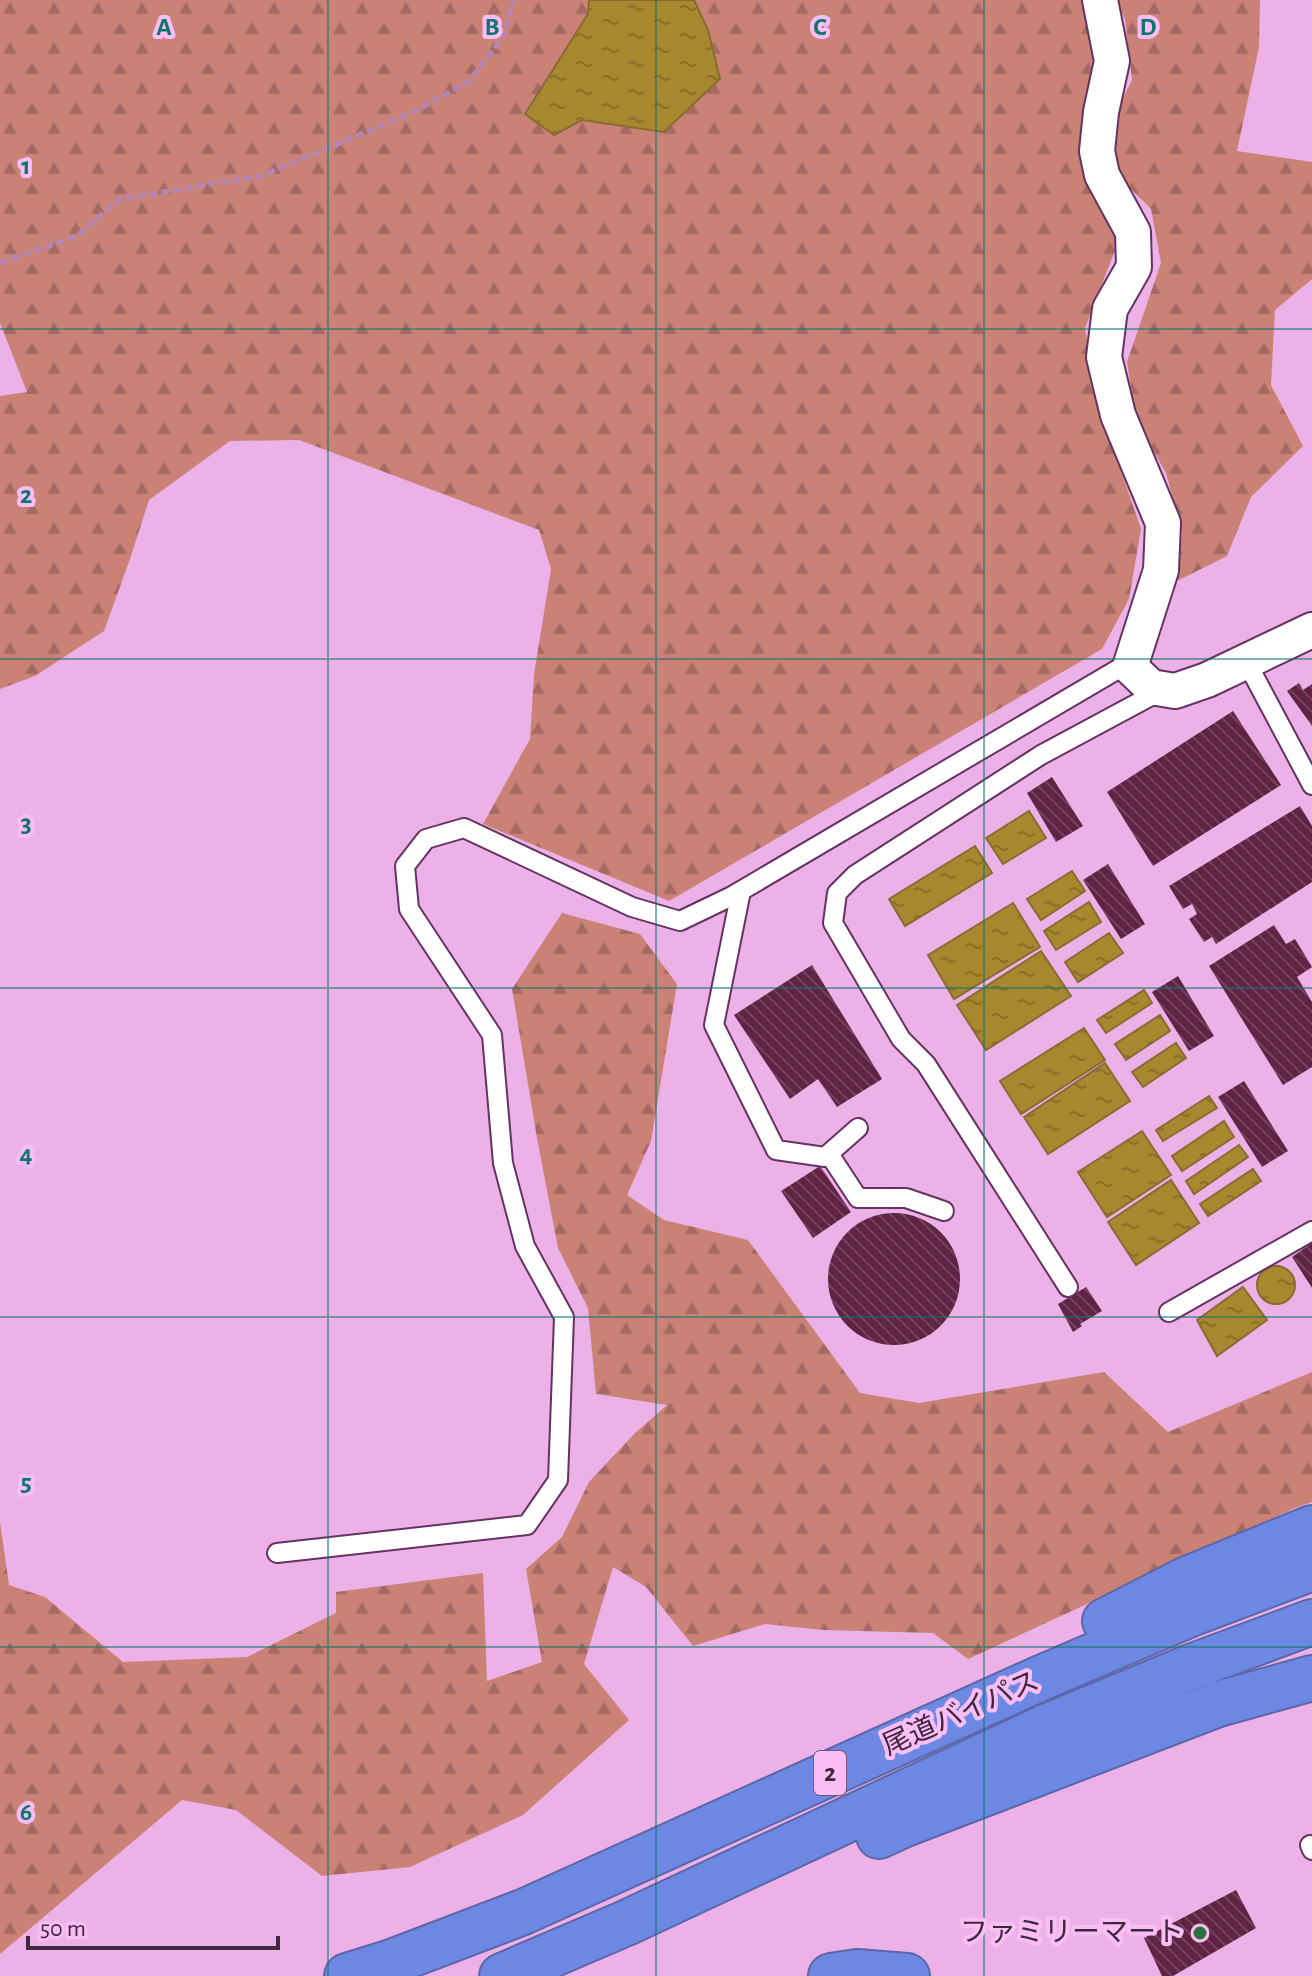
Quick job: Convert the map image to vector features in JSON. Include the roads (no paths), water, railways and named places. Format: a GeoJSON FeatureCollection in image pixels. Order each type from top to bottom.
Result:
{"type":"FeatureCollection","features":[{"type":"Feature","properties":{"kind":"highway"},"geometry":{"type":"LineString","coordinates":[[655,1852],[1185,1580],[1312,1528]]}},
{"type":"Feature","properties":{"kind":"highway","name":"尾道バイパス"},"geometry":{"type":"LineString","coordinates":[[347,1976],[523,1912],[1041,1678],[1193,1613],[1312,1568]]}},
{"type":"Feature","properties":{"kind":"highway","name":"尾道バイパス"},"geometry":{"type":"LineString","coordinates":[[502,1976],[626,1923],[1048,1726],[1188,1668],[1312,1622]]}},
{"type":"Feature","properties":{"kind":"highway"},"geometry":{"type":"LineString","coordinates":[[568,1976],[905,1824],[1218,1704],[1312,1678]]}},
{"type":"Feature","properties":{"kind":"highway"},"geometry":{"type":"LineString","coordinates":[[831,1976],[857,1972],[907,1976]]}},
{"type":"Feature","properties":{"kind":"street"},"geometry":{"type":"LineString","coordinates":[[1100,0],[1112,61],[1101,112],[1097,151],[1102,175],[1133,232],[1134,267],[1110,309],[1104,357],[1118,415],[1163,523],[1161,570],[1130,667],[1151,687],[1175,691],[1207,680],[1312,630]]}},
{"type":"Feature","properties":{"kind":"lane"},"geometry":{"type":"LineString","coordinates":[[1246,661],[1312,785]]}},
{"type":"Feature","properties":{"kind":"lane"},"geometry":{"type":"LineString","coordinates":[[277,1553],[527,1525],[558,1480],[564,1317],[525,1246],[503,1163],[492,1035],[409,909],[405,866],[426,839],[464,828],[632,907],[680,921],[741,891],[1120,668],[1130,667]]}},
{"type":"Feature","properties":{"kind":"lane"},"geometry":{"type":"LineString","coordinates":[[1068,1287],[926,1064],[901,1039],[833,923],[837,893],[855,875],[1041,755],[1163,689]]}},
{"type":"Feature","properties":{"kind":"lane"},"geometry":{"type":"LineString","coordinates":[[741,891],[714,1025],[776,1150],[825,1157],[858,1128]]}},
{"type":"Feature","properties":{"kind":"lane"},"geometry":{"type":"LineString","coordinates":[[829,1154],[858,1198],[906,1198],[944,1211]]}},
{"type":"Feature","properties":{"kind":"lane"},"geometry":{"type":"LineString","coordinates":[[1169,1312],[1312,1231]]}},
{"type":"Feature","properties":{"kind":"water"},"geometry":{"type":"Polygon","coordinates":[[[589,0],[694,0],[708,30],[720,79],[664,132],[582,120],[554,135],[525,114],[588,14],[589,0]]]}},
{"type":"Feature","properties":{"kind":"water"},"geometry":{"type":"Polygon","coordinates":[[[1029,811],[1046,838],[1003,864],[986,838],[1029,811]]]}},
{"type":"Feature","properties":{"kind":"water"},"geometry":{"type":"Polygon","coordinates":[[[975,846],[992,873],[905,926],[889,899],[975,846]]]}},
{"type":"Feature","properties":{"kind":"water"},"geometry":{"type":"Polygon","coordinates":[[[1072,871],[1085,891],[1041,920],[1027,899],[1072,871]]]}},
{"type":"Feature","properties":{"kind":"water"},"geometry":{"type":"Polygon","coordinates":[[[1089,902],[1101,922],[1056,950],[1044,931],[1089,902]]]}},
{"type":"Feature","properties":{"kind":"water"},"geometry":{"type":"Polygon","coordinates":[[[1013,903],[1040,947],[954,999],[928,955],[1013,903]]]}},
{"type":"Feature","properties":{"kind":"water"},"geometry":{"type":"Polygon","coordinates":[[[1109,933],[1123,953],[1078,982],[1065,962],[1109,933]]]}},
{"type":"Feature","properties":{"kind":"water"},"geometry":{"type":"Polygon","coordinates":[[[1041,951],[1071,996],[986,1050],[957,1005],[1041,951]]]}},
{"type":"Feature","properties":{"kind":"water"},"geometry":{"type":"Polygon","coordinates":[[[1144,990],[1152,1003],[1106,1033],[1097,1020],[1144,990]]]}},
{"type":"Feature","properties":{"kind":"water"},"geometry":{"type":"Polygon","coordinates":[[[1160,1015],[1170,1031],[1126,1060],[1115,1044],[1160,1015]]]}},
{"type":"Feature","properties":{"kind":"water"},"geometry":{"type":"Polygon","coordinates":[[[1084,1028],[1105,1060],[1021,1114],[1000,1081],[1084,1028]]]}},
{"type":"Feature","properties":{"kind":"water"},"geometry":{"type":"Polygon","coordinates":[[[1176,1043],[1186,1058],[1143,1087],[1132,1072],[1176,1043]]]}},
{"type":"Feature","properties":{"kind":"water"},"geometry":{"type":"Polygon","coordinates":[[[1105,1063],[1130,1101],[1048,1154],[1024,1117],[1105,1063]]]}},
{"type":"Feature","properties":{"kind":"water"},"geometry":{"type":"Polygon","coordinates":[[[1209,1096],[1217,1108],[1163,1141],[1156,1130],[1209,1096]]]}},
{"type":"Feature","properties":{"kind":"water"},"geometry":{"type":"Polygon","coordinates":[[[1224,1121],[1234,1137],[1182,1171],[1172,1156],[1224,1121]]]}},
{"type":"Feature","properties":{"kind":"water"},"geometry":{"type":"Polygon","coordinates":[[[1142,1131],[1171,1175],[1107,1217],[1078,1172],[1142,1131]]]}},
{"type":"Feature","properties":{"kind":"water"},"geometry":{"type":"Polygon","coordinates":[[[1239,1145],[1248,1157],[1194,1194],[1186,1181],[1239,1145]]]}},
{"type":"Feature","properties":{"kind":"water"},"geometry":{"type":"Polygon","coordinates":[[[1253,1169],[1261,1181],[1208,1216],[1200,1204],[1253,1169]]]}},
{"type":"Feature","properties":{"kind":"water"},"geometry":{"type":"Polygon","coordinates":[[[1171,1180],[1199,1223],[1136,1265],[1108,1222],[1171,1180]]]}},
{"type":"Feature","properties":{"kind":"water"},"geometry":{"type":"Polygon","coordinates":[[[1276,1266],[1290,1271],[1295,1285],[1290,1299],[1276,1304],[1262,1299],[1257,1285],[1262,1271],[1276,1266]]]}},
{"type":"Feature","properties":{"kind":"water"},"geometry":{"type":"Polygon","coordinates":[[[1243,1287],[1267,1320],[1217,1356],[1197,1320],[1243,1287]]]}},
{"type":"Feature","properties":{"kind":"place","name":"ファミリーマート"},"geometry":{"type":"Point","coordinates":[1200,1933]}}]}
